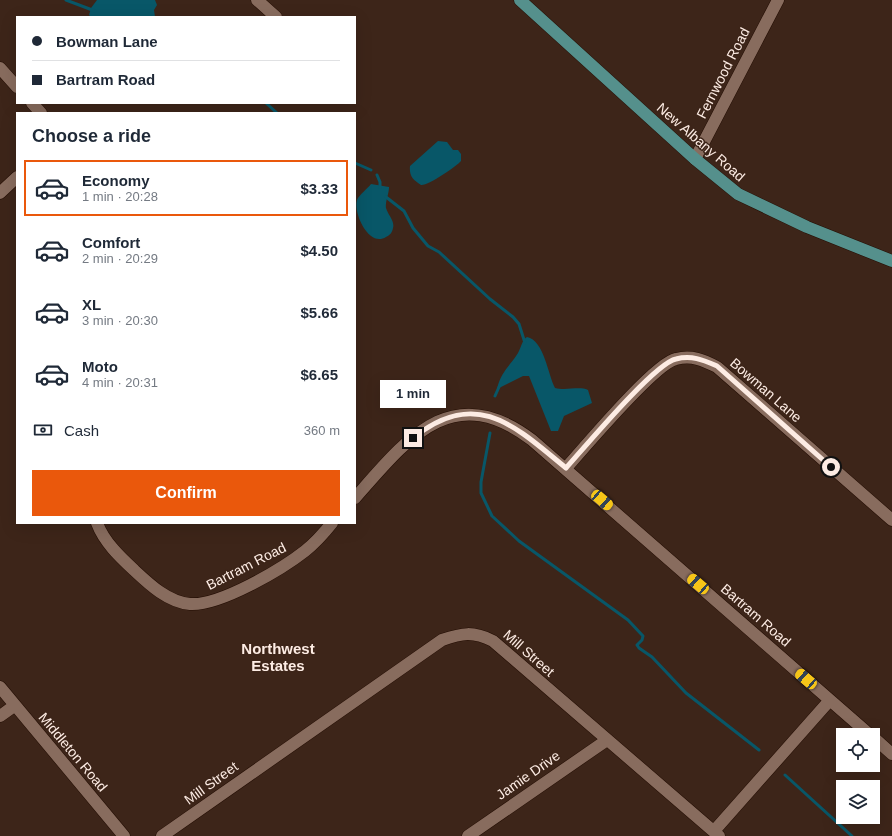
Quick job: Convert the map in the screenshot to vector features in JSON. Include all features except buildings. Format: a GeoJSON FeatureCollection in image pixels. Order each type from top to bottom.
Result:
{"type":"FeatureCollection","features":[{"type":"Feature","properties":{"kind":"main road","name":"New Albany Road"},"geometry":{"type":"LineString","coordinates":[[520,0],[695,160],[738,194],[821,232],[892,260]]}},
{"type":"Feature","properties":{"kind":"street"},"geometry":{"type":"LineString","coordinates":[[257,0],[275,16]]}},
{"type":"Feature","properties":{"kind":"street","name":"Fernwood Road"},"geometry":{"type":"LineString","coordinates":[[695,160],[778,0]]}},
{"type":"Feature","properties":{"kind":"street"},"geometry":{"type":"LineString","coordinates":[[0,68],[16,86]]}},
{"type":"Feature","properties":{"kind":"street"},"geometry":{"type":"LineString","coordinates":[[33,104],[40,112]]}},
{"type":"Feature","properties":{"kind":"street"},"geometry":{"type":"LineString","coordinates":[[0,193],[16,178]]}},
{"type":"Feature","properties":{"kind":"street","name":"Bowman Lane"},"geometry":{"type":"LineString","coordinates":[[566,468],[652,374],[674,359],[696,357],[717,366],[891,517]]}},
{"type":"Feature","properties":{"kind":"street","name":"Bartram Road"},"geometry":{"type":"LineString","coordinates":[[356,497],[402,448],[425,428],[436,421],[463,414],[485,416],[506,422],[532,440],[566,468],[862,728]]}},
{"type":"Feature","properties":{"kind":"street","name":"Bartram Road"},"geometry":{"type":"LineString","coordinates":[[97,524],[114,550],[155,589],[178,601],[196,604],[223,597],[280,568],[307,550],[331,524]]}},
{"type":"Feature","properties":{"kind":"street","name":"Mill Street"},"geometry":{"type":"LineString","coordinates":[[162,836],[442,640],[461,633],[482,636],[493,641],[716,834],[830,700]]}},
{"type":"Feature","properties":{"kind":"street","name":"Middleton Road"},"geometry":{"type":"LineString","coordinates":[[0,687],[14,706],[124,836]]}},
{"type":"Feature","properties":{"kind":"street"},"geometry":{"type":"LineString","coordinates":[[0,716],[14,706]]}},
{"type":"Feature","properties":{"kind":"street","name":"Jamie Drive"},"geometry":{"type":"LineString","coordinates":[[468,836],[607,740]]}},
{"type":"Feature","properties":{"kind":"street"},"geometry":{"type":"LineString","coordinates":[[880,742],[891,750]]}},
{"type":"Feature","properties":{"kind":"water"},"geometry":{"type":"Polygon","coordinates":[[[97,0],[155,0],[157,5],[154,10],[155,16],[90,16],[91,8],[97,0]]]}},
{"type":"Feature","properties":{"kind":"water"},"geometry":{"type":"Polygon","coordinates":[[[438,141],[447,142],[453,150],[458,150],[461,154],[461,161],[436,179],[421,185],[412,177],[410,166],[438,141]]]}},
{"type":"Feature","properties":{"kind":"water"},"geometry":{"type":"Polygon","coordinates":[[[371,184],[389,187],[386,208],[392,220],[393,228],[390,235],[380,239],[374,238],[368,234],[357,213],[357,200],[371,184]]]}},
{"type":"Feature","properties":{"kind":"water"},"geometry":{"type":"Polygon","coordinates":[[[527,337],[538,344],[555,388],[581,388],[588,390],[592,403],[564,416],[558,431],[551,431],[529,376],[523,376],[497,389],[503,374],[527,337]]]}},
{"type":"Feature","properties":{"kind":"waterway"},"geometry":{"type":"LineString","coordinates":[[66,0],[95,11]]}},
{"type":"Feature","properties":{"kind":"waterway"},"geometry":{"type":"LineString","coordinates":[[267,104],[276,112]]}},
{"type":"Feature","properties":{"kind":"waterway"},"geometry":{"type":"LineString","coordinates":[[356,163],[371,170]]}},
{"type":"Feature","properties":{"kind":"waterway"},"geometry":{"type":"LineString","coordinates":[[377,175],[380,182],[380,187]]}},
{"type":"Feature","properties":{"kind":"waterway"},"geometry":{"type":"LineString","coordinates":[[386,197],[404,211],[413,228],[428,246],[439,252],[490,299],[513,317],[519,324],[525,343]]}},
{"type":"Feature","properties":{"kind":"waterway"},"geometry":{"type":"LineString","coordinates":[[495,396],[499,387]]}},
{"type":"Feature","properties":{"kind":"waterway"},"geometry":{"type":"LineString","coordinates":[[490,433],[481,482],[481,493],[492,516],[519,541],[628,620],[643,636],[642,640],[637,645],[639,648],[652,657],[686,693],[759,750]]}},
{"type":"Feature","properties":{"kind":"waterway"},"geometry":{"type":"LineString","coordinates":[[785,775],[852,836]]}},
{"type":"Feature","properties":{"kind":"district","name":"Northwest Estates"},"geometry":{"type":"Point","coordinates":[278,658]}},
{"type":"Feature","properties":{"kind":"route"},"geometry":{"type":"LineString","coordinates":[[413,438],[436,421],[449,416],[477,414],[506,422],[519,430],[566,468],[652,374],[674,359],[696,357],[717,366],[831,467]]}}]}
